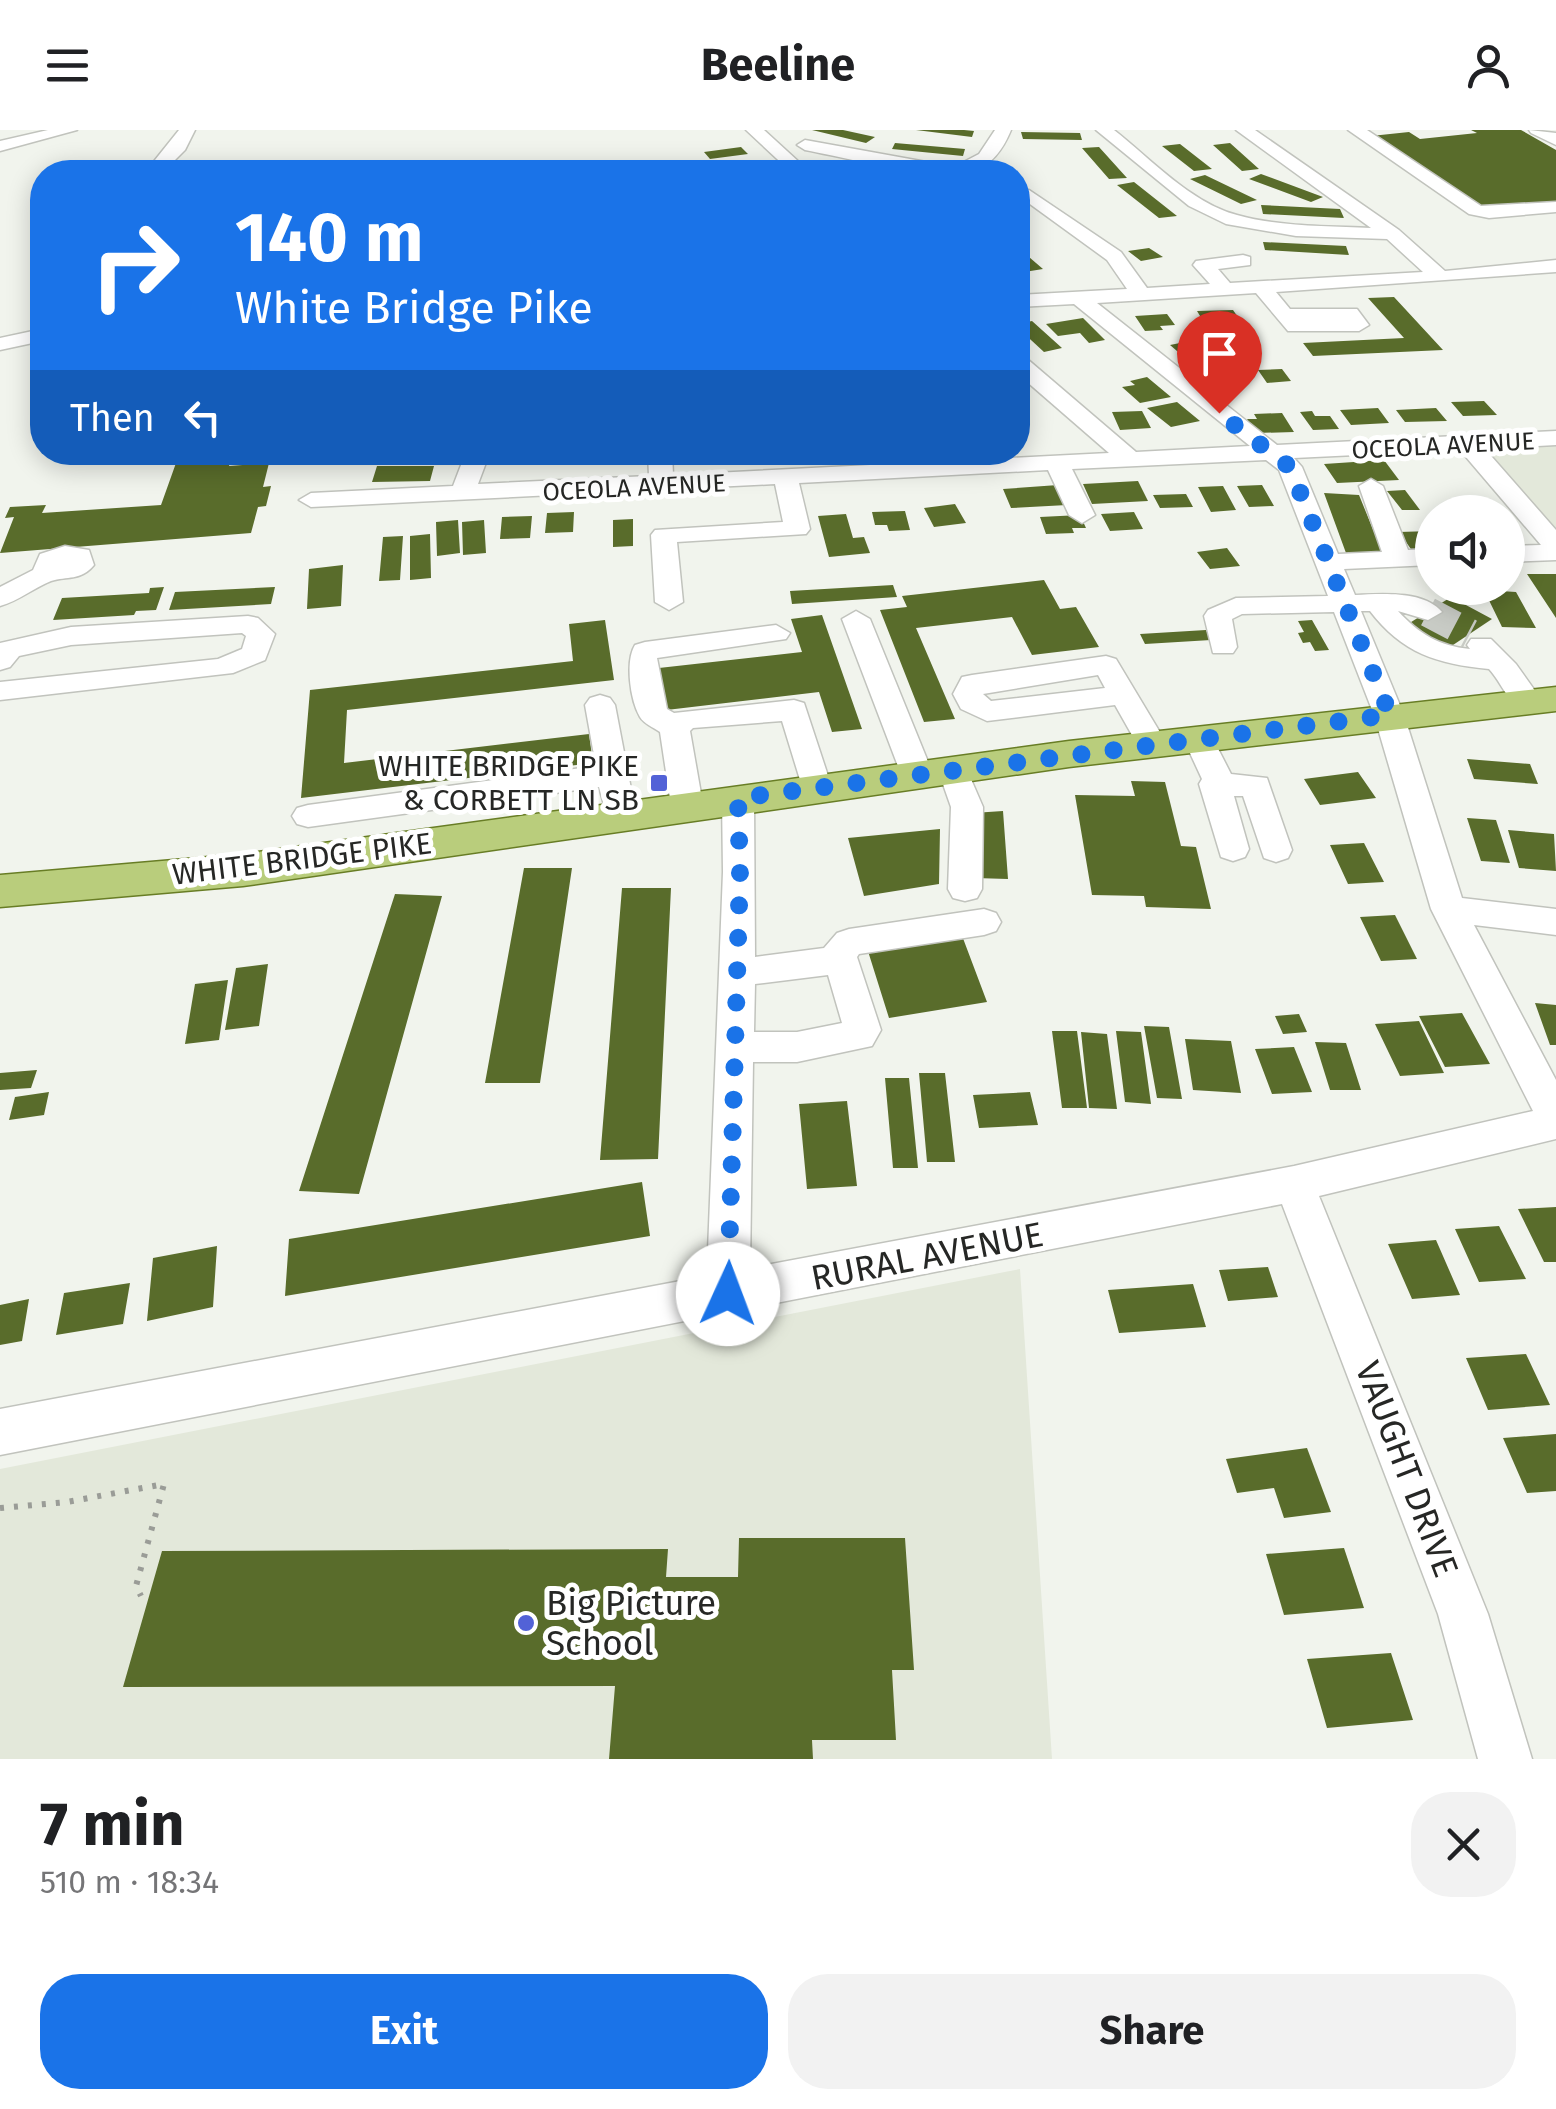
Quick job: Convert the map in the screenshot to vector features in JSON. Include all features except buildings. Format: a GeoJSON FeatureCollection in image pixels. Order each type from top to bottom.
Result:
{"type":"FeatureCollection","features":[{"type":"Feature","properties":{"kind":"main road","name":"WHITE BRIDGE PIKE"},"geometry":{"type":"LineString","coordinates":[[0,892],[243,870],[935,772],[1390,715],[1542,701]]}},
{"type":"Feature","properties":{"kind":"street"},"geometry":{"type":"LineString","coordinates":[[0,146],[69,130]]}},
{"type":"Feature","properties":{"kind":"street"},"geometry":{"type":"LineString","coordinates":[[165,160],[180,146],[187,130]]}},
{"type":"Feature","properties":{"kind":"street"},"geometry":{"type":"LineString","coordinates":[[754,130],[788,160]]}},
{"type":"Feature","properties":{"kind":"street"},"geometry":{"type":"LineString","coordinates":[[982,160],[991,154],[1002,130]]}},
{"type":"Feature","properties":{"kind":"street"},"geometry":{"type":"LineString","coordinates":[[1104,130],[1195,202],[1232,220],[1339,234],[1392,234]]}},
{"type":"Feature","properties":{"kind":"street"},"geometry":{"type":"LineString","coordinates":[[1244,130],[1392,234],[1440,277]]}},
{"type":"Feature","properties":{"kind":"street"},"geometry":{"type":"LineString","coordinates":[[1356,130],[1475,210],[1489,213],[1556,208]]}},
{"type":"Feature","properties":{"kind":"street"},"geometry":{"type":"LineString","coordinates":[[1537,130],[1556,140]]}},
{"type":"Feature","properties":{"kind":"street"},"geometry":{"type":"LineString","coordinates":[[805,146],[886,160]]}},
{"type":"Feature","properties":{"kind":"street"},"geometry":{"type":"LineString","coordinates":[[1030,196],[1114,256],[1141,294]]}},
{"type":"Feature","properties":{"kind":"street"},"geometry":{"type":"LineString","coordinates":[[1226,290],[1203,265],[1243,261]]}},
{"type":"Feature","properties":{"kind":"street"},"geometry":{"type":"LineString","coordinates":[[1030,300],[1440,277],[1556,266]]}},
{"type":"Feature","properties":{"kind":"street"},"geometry":{"type":"LineString","coordinates":[[1262,288],[1284,315]]}},
{"type":"Feature","properties":{"kind":"street"},"geometry":{"type":"LineString","coordinates":[[1079,298],[1232,410],[1270,455],[1290,467],[1341,602],[1390,715],[1448,910],[1556,1120]]}},
{"type":"Feature","properties":{"kind":"street"},"geometry":{"type":"LineString","coordinates":[[0,344],[30,338]]}},
{"type":"Feature","properties":{"kind":"street"},"geometry":{"type":"LineString","coordinates":[[1030,373],[1131,460]]}},
{"type":"Feature","properties":{"kind":"street","name":"OCEOLA AVENUE"},"geometry":{"type":"LineString","coordinates":[[311,500],[462,496],[1556,438]]}},
{"type":"Feature","properties":{"kind":"street"},"geometry":{"type":"LineString","coordinates":[[1467,443],[1556,549]]}},
{"type":"Feature","properties":{"kind":"street"},"geometry":{"type":"LineString","coordinates":[[1057,464],[1082,515]]}},
{"type":"Feature","properties":{"kind":"street"},"geometry":{"type":"LineString","coordinates":[[462,496],[473,465]]}},
{"type":"Feature","properties":{"kind":"street"},"geometry":{"type":"LineString","coordinates":[[661,465],[662,485]]}},
{"type":"Feature","properties":{"kind":"street"},"geometry":{"type":"LineString","coordinates":[[669,602],[664,535],[797,529],[786,479]]}},
{"type":"Feature","properties":{"kind":"street"},"geometry":{"type":"LineString","coordinates":[[1371,486],[1398,559]]}},
{"type":"Feature","properties":{"kind":"street"},"geometry":{"type":"LineString","coordinates":[[1528,513],[1556,512]]}},
{"type":"Feature","properties":{"kind":"street"},"geometry":{"type":"LineString","coordinates":[[1525,552],[1556,549]]}},
{"type":"Feature","properties":{"kind":"street"},"geometry":{"type":"LineString","coordinates":[[1327,562],[1415,558]]}},
{"type":"Feature","properties":{"kind":"street"},"geometry":{"type":"LineString","coordinates":[[0,598],[49,572]]}},
{"type":"Feature","properties":{"kind":"street"},"geometry":{"type":"LineString","coordinates":[[1376,602],[1400,633],[1439,656],[1474,649],[1542,701]]}},
{"type":"Feature","properties":{"kind":"street"},"geometry":{"type":"LineString","coordinates":[[1223,647],[1218,616],[1236,606],[1376,602],[1421,616]]}},
{"type":"Feature","properties":{"kind":"street"},"geometry":{"type":"LineString","coordinates":[[856,619],[935,772],[967,807],[966,889]]}},
{"type":"Feature","properties":{"kind":"street"},"geometry":{"type":"LineString","coordinates":[[0,661],[9,648],[71,636],[248,624],[261,634],[255,654],[223,667],[0,691]]}},
{"type":"Feature","properties":{"kind":"street"},"geometry":{"type":"LineString","coordinates":[[674,726],[653,714],[642,660],[645,651],[776,633]]}},
{"type":"Feature","properties":{"kind":"street"},"geometry":{"type":"LineString","coordinates":[[1124,695],[1152,744]]}},
{"type":"Feature","properties":{"kind":"street"},"geometry":{"type":"LineString","coordinates":[[600,705],[620,814]]}},
{"type":"Feature","properties":{"kind":"street"},"geometry":{"type":"LineString","coordinates":[[674,726],[686,719],[794,710],[816,788]]}},
{"type":"Feature","properties":{"kind":"street"},"geometry":{"type":"LineString","coordinates":[[674,726],[687,805]]}},
{"type":"Feature","properties":{"kind":"street"},"geometry":{"type":"LineString","coordinates":[[1198,738],[1220,784]]}},
{"type":"Feature","properties":{"kind":"street"},"geometry":{"type":"LineString","coordinates":[[308,816],[613,774]]}},
{"type":"Feature","properties":{"kind":"street"},"geometry":{"type":"LineString","coordinates":[[1234,849],[1215,784],[1256,786],[1276,850]]}},
{"type":"Feature","properties":{"kind":"street"},"geometry":{"type":"LineString","coordinates":[[728,1294],[738,798]]}},
{"type":"Feature","properties":{"kind":"street"},"geometry":{"type":"LineString","coordinates":[[1448,910],[1556,922]]}},
{"type":"Feature","properties":{"kind":"street"},"geometry":{"type":"LineString","coordinates":[[834,960],[849,942],[984,922]]}},
{"type":"Feature","properties":{"kind":"street"},"geometry":{"type":"LineString","coordinates":[[734,1047],[797,1047],[859,1035],[863,1030],[842,962],[737,970]]}},
{"type":"Feature","properties":{"kind":"street","name":"RURAL AVENUE"},"geometry":{"type":"LineString","coordinates":[[0,1432],[1294,1184],[1556,1120]]}},
{"type":"Feature","properties":{"kind":"street","name":"VAUGHT DRIVE"},"geometry":{"type":"LineString","coordinates":[[1294,1184],[1463,1614],[1505,1759]]}},
{"type":"Feature","properties":{"kind":"path"},"geometry":{"type":"LineString","coordinates":[[0,1508],[67,1502],[164,1484],[136,1586],[141,1596]]}},
{"type":"Feature","properties":{"kind":"shaded area"},"geometry":{"type":"Polygon","coordinates":[[[1556,445],[1556,542],[1525,505],[1525,495],[1516,495],[1477,448],[1556,445]]]}},
{"type":"Feature","properties":{"kind":"shaded area"},"geometry":{"type":"Polygon","coordinates":[[[1020,1269],[1052,1759],[0,1759],[0,1469],[1020,1269]]]}},
{"type":"Feature","properties":{"kind":"tunnel"},"geometry":{"type":"LineString","coordinates":[[1428,612],[1470,634]]}},
{"type":"Feature","properties":{"kind":"place","name":"WHITE BRIDGE PIKE & CORBETT LN SB"},"geometry":{"type":"Point","coordinates":[659,783]}},
{"type":"Feature","properties":{"kind":"place","name":"Big Picture School"},"geometry":{"type":"Point","coordinates":[526,1623]}},
{"type":"Feature","properties":{"kind":"route"},"geometry":{"type":"LineString","coordinates":[[728,1294],[740,872],[738,798],[1390,715],[1341,602],[1290,467],[1219,413]]}}]}
